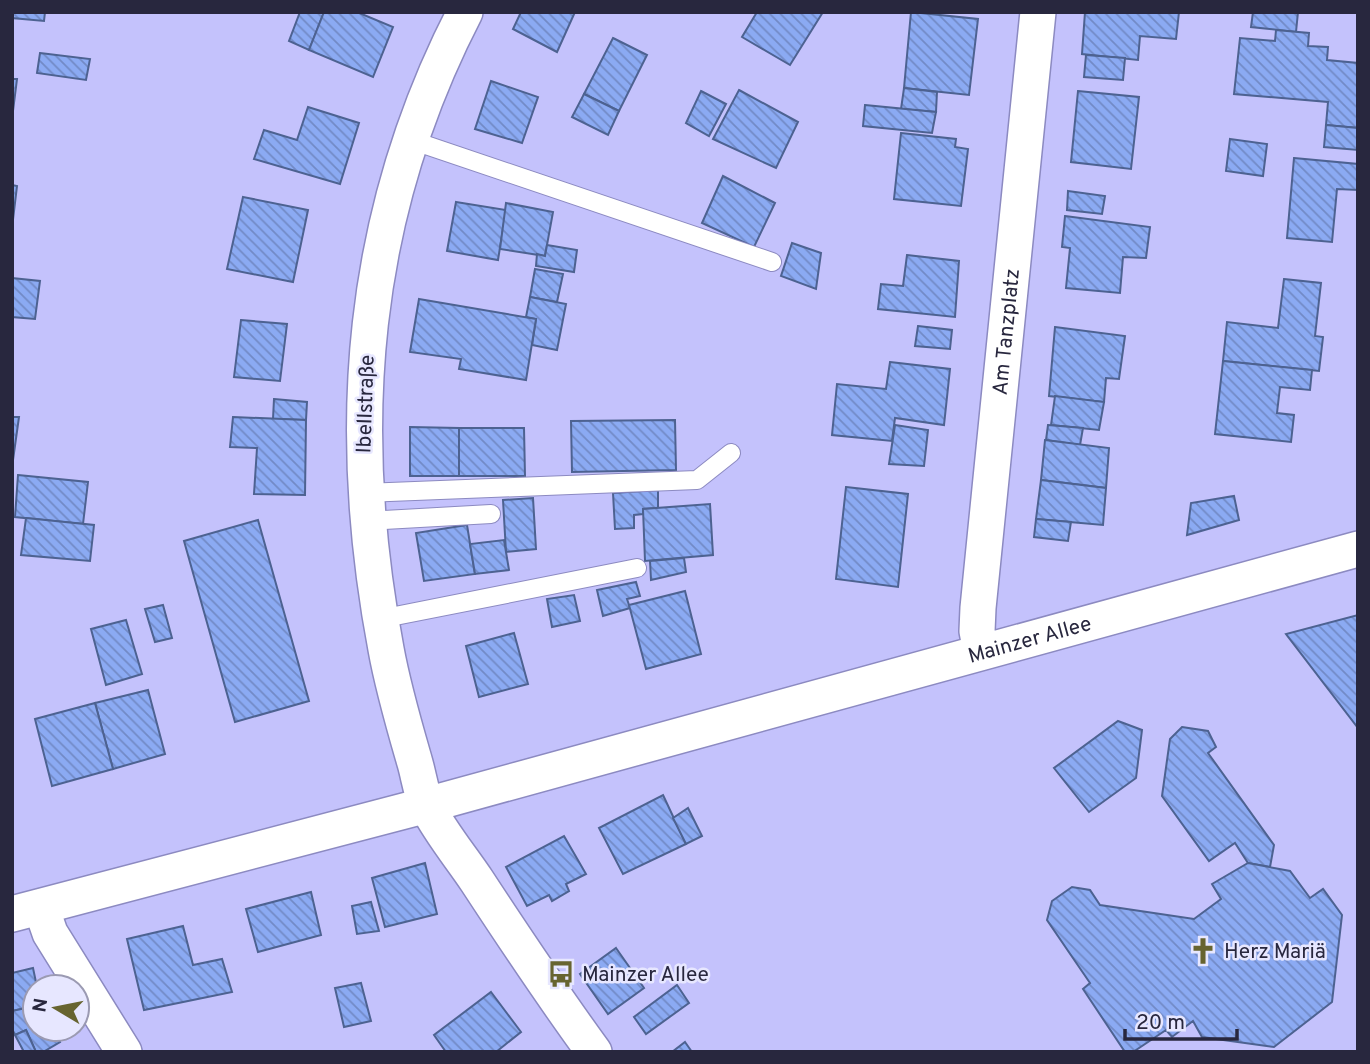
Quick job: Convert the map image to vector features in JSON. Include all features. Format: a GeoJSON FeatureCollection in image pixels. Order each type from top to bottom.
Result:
{"type":"FeatureCollection","features":[{"type":"Feature","properties":{"kind":"street","name":"Ibellstraße"},"geometry":{"type":"LineString","coordinates":[[465,12],[446,48],[411,141],[385,233],[370,315],[363,404],[365,507],[380,619],[394,689],[427,805],[542,980],[594,1052]]}},
{"type":"Feature","properties":{"kind":"street","name":"Am Tanzplatz"},"geometry":{"type":"LineString","coordinates":[[981,652],[977,631],[978,608],[1038,12]]}},
{"type":"Feature","properties":{"kind":"street","name":"Mainzer Allee"},"geometry":{"type":"LineString","coordinates":[[27,911],[427,805],[1358,549]]}},
{"type":"Feature","properties":{"kind":"street"},"geometry":{"type":"LineString","coordinates":[[27,911],[50,933],[124,1052]]}},
{"type":"Feature","properties":{"kind":"lane"},"geometry":{"type":"LineString","coordinates":[[411,141],[772,262]]}},
{"type":"Feature","properties":{"kind":"lane"},"geometry":{"type":"LineString","coordinates":[[365,507],[698,480],[731,453]]}},
{"type":"Feature","properties":{"kind":"lane"},"geometry":{"type":"LineString","coordinates":[[365,507],[491,514]]}},
{"type":"Feature","properties":{"kind":"lane"},"geometry":{"type":"LineString","coordinates":[[380,619],[637,568]]}},
{"type":"Feature","properties":{"kind":"building"},"geometry":{"type":"Polygon","coordinates":[[[12,12],[45,12],[44,21],[12,18],[12,12]]]}},
{"type":"Feature","properties":{"kind":"building"},"geometry":{"type":"Polygon","coordinates":[[[300,12],[324,12],[309,50],[289,41],[300,12]]]}},
{"type":"Feature","properties":{"kind":"building"},"geometry":{"type":"Polygon","coordinates":[[[324,12],[357,12],[393,27],[373,77],[309,50],[324,12]]]}},
{"type":"Feature","properties":{"kind":"building"},"geometry":{"type":"Polygon","coordinates":[[[521,12],[575,12],[557,52],[513,29],[521,12]]]}},
{"type":"Feature","properties":{"kind":"building"},"geometry":{"type":"Polygon","coordinates":[[[757,12],[823,12],[790,65],[742,37],[757,12]]]}},
{"type":"Feature","properties":{"kind":"building"},"geometry":{"type":"Polygon","coordinates":[[[911,12],[978,19],[969,95],[904,88],[911,12]]]}},
{"type":"Feature","properties":{"kind":"building"},"geometry":{"type":"Polygon","coordinates":[[[1085,12],[1179,12],[1176,39],[1140,36],[1138,60],[1082,54],[1085,12]]]}},
{"type":"Feature","properties":{"kind":"building"},"geometry":{"type":"Polygon","coordinates":[[[1253,12],[1298,12],[1296,32],[1251,27],[1253,12]]]}},
{"type":"Feature","properties":{"kind":"building"},"geometry":{"type":"Polygon","coordinates":[[[1276,30],[1309,33],[1308,46],[1328,47],[1327,60],[1358,63],[1358,128],[1326,125],[1328,102],[1234,94],[1240,38],[1275,41],[1276,30]]]}},
{"type":"Feature","properties":{"kind":"building"},"geometry":{"type":"Polygon","coordinates":[[[613,38],[647,55],[619,111],[584,94],[613,38]]]}},
{"type":"Feature","properties":{"kind":"building"},"geometry":{"type":"Polygon","coordinates":[[[40,53],[90,59],[86,80],[37,73],[40,53]]]}},
{"type":"Feature","properties":{"kind":"building"},"geometry":{"type":"Polygon","coordinates":[[[1086,55],[1125,58],[1123,80],[1084,77],[1086,55]]]}},
{"type":"Feature","properties":{"kind":"building"},"geometry":{"type":"Polygon","coordinates":[[[12,79],[17,79],[12,119],[12,79]]]}},
{"type":"Feature","properties":{"kind":"building"},"geometry":{"type":"Polygon","coordinates":[[[491,81],[538,97],[522,143],[475,129],[491,81]]]}},
{"type":"Feature","properties":{"kind":"building"},"geometry":{"type":"Polygon","coordinates":[[[904,88],[937,92],[936,112],[901,109],[904,88]]]}},
{"type":"Feature","properties":{"kind":"building"},"geometry":{"type":"Polygon","coordinates":[[[739,90],[798,122],[776,168],[713,139],[739,90]]]}},
{"type":"Feature","properties":{"kind":"building"},"geometry":{"type":"Polygon","coordinates":[[[701,91],[726,104],[709,136],[686,123],[701,91]]]}},
{"type":"Feature","properties":{"kind":"building"},"geometry":{"type":"Polygon","coordinates":[[[1078,91],[1139,97],[1131,169],[1071,162],[1078,91]]]}},
{"type":"Feature","properties":{"kind":"building"},"geometry":{"type":"Polygon","coordinates":[[[584,94],[619,111],[608,135],[572,117],[584,94]]]}},
{"type":"Feature","properties":{"kind":"building"},"geometry":{"type":"Polygon","coordinates":[[[865,105],[936,112],[932,133],[863,126],[865,105]]]}},
{"type":"Feature","properties":{"kind":"building"},"geometry":{"type":"Polygon","coordinates":[[[308,107],[359,123],[340,184],[254,159],[264,130],[297,140],[308,107]]]}},
{"type":"Feature","properties":{"kind":"building"},"geometry":{"type":"Polygon","coordinates":[[[1326,125],[1358,128],[1358,150],[1324,147],[1326,125]]]}},
{"type":"Feature","properties":{"kind":"building"},"geometry":{"type":"Polygon","coordinates":[[[901,133],[956,139],[955,147],[968,149],[961,206],[894,199],[901,133]]]}},
{"type":"Feature","properties":{"kind":"building"},"geometry":{"type":"Polygon","coordinates":[[[1230,139],[1267,144],[1263,176],[1226,171],[1230,139]]]}},
{"type":"Feature","properties":{"kind":"building"},"geometry":{"type":"Polygon","coordinates":[[[1294,158],[1358,164],[1358,190],[1337,189],[1332,242],[1287,238],[1294,158]]]}},
{"type":"Feature","properties":{"kind":"building"},"geometry":{"type":"Polygon","coordinates":[[[723,176],[775,203],[754,247],[702,223],[723,176]]]}},
{"type":"Feature","properties":{"kind":"building"},"geometry":{"type":"Polygon","coordinates":[[[12,185],[17,186],[12,228],[12,185]]]}},
{"type":"Feature","properties":{"kind":"building"},"geometry":{"type":"Polygon","coordinates":[[[1068,191],[1105,196],[1102,214],[1067,210],[1068,191]]]}},
{"type":"Feature","properties":{"kind":"building"},"geometry":{"type":"Polygon","coordinates":[[[243,197],[308,210],[293,282],[227,269],[243,197]]]}},
{"type":"Feature","properties":{"kind":"building"},"geometry":{"type":"Polygon","coordinates":[[[456,202],[506,210],[498,260],[447,251],[456,202]]]}},
{"type":"Feature","properties":{"kind":"building"},"geometry":{"type":"Polygon","coordinates":[[[506,203],[553,212],[545,256],[500,249],[506,203]]]}},
{"type":"Feature","properties":{"kind":"building"},"geometry":{"type":"Polygon","coordinates":[[[1065,216],[1150,227],[1146,258],[1123,257],[1120,293],[1066,288],[1070,248],[1062,247],[1065,216]]]}},
{"type":"Feature","properties":{"kind":"building"},"geometry":{"type":"Polygon","coordinates":[[[792,243],[821,253],[816,289],[781,276],[792,243]]]}},
{"type":"Feature","properties":{"kind":"building"},"geometry":{"type":"Polygon","coordinates":[[[547,245],[577,250],[574,272],[536,266],[537,254],[545,256],[547,245]]]}},
{"type":"Feature","properties":{"kind":"building"},"geometry":{"type":"Polygon","coordinates":[[[907,255],[959,261],[955,317],[878,309],[881,284],[903,286],[907,255]]]}},
{"type":"Feature","properties":{"kind":"building"},"geometry":{"type":"Polygon","coordinates":[[[535,269],[563,274],[557,302],[530,297],[535,269]]]}},
{"type":"Feature","properties":{"kind":"building"},"geometry":{"type":"Polygon","coordinates":[[[12,278],[40,281],[35,319],[12,317],[12,278]]]}},
{"type":"Feature","properties":{"kind":"building"},"geometry":{"type":"Polygon","coordinates":[[[1284,279],[1321,283],[1315,336],[1323,337],[1319,371],[1223,361],[1227,322],[1278,328],[1284,279]]]}},
{"type":"Feature","properties":{"kind":"building"},"geometry":{"type":"Polygon","coordinates":[[[530,297],[566,304],[557,350],[532,345],[536,319],[526,317],[530,297]]]}},
{"type":"Feature","properties":{"kind":"building"},"geometry":{"type":"Polygon","coordinates":[[[419,299],[536,319],[526,380],[459,369],[461,359],[410,352],[419,299]]]}},
{"type":"Feature","properties":{"kind":"building"},"geometry":{"type":"Polygon","coordinates":[[[241,320],[287,324],[280,381],[234,377],[241,320]]]}},
{"type":"Feature","properties":{"kind":"building"},"geometry":{"type":"Polygon","coordinates":[[[918,326],[952,330],[950,349],[915,346],[918,326]]]}},
{"type":"Feature","properties":{"kind":"building"},"geometry":{"type":"Polygon","coordinates":[[[1055,327],[1125,336],[1119,379],[1106,378],[1104,402],[1049,396],[1055,327]]]}},
{"type":"Feature","properties":{"kind":"building"},"geometry":{"type":"Polygon","coordinates":[[[1223,361],[1312,370],[1310,390],[1280,387],[1277,413],[1294,415],[1291,442],[1215,434],[1223,361]]]}},
{"type":"Feature","properties":{"kind":"building"},"geometry":{"type":"Polygon","coordinates":[[[890,362],[950,369],[944,425],[895,418],[892,441],[832,435],[837,384],[886,389],[890,362]]]}},
{"type":"Feature","properties":{"kind":"building"},"geometry":{"type":"Polygon","coordinates":[[[1055,396],[1104,402],[1099,430],[1051,425],[1055,396]]]}},
{"type":"Feature","properties":{"kind":"building"},"geometry":{"type":"Polygon","coordinates":[[[274,399],[307,402],[306,420],[273,419],[274,399]]]}},
{"type":"Feature","properties":{"kind":"building"},"geometry":{"type":"Polygon","coordinates":[[[12,417],[19,417],[13,460],[12,459],[12,417]]]}},
{"type":"Feature","properties":{"kind":"building"},"geometry":{"type":"Polygon","coordinates":[[[233,417],[306,420],[305,495],[254,494],[257,448],[230,447],[233,417]]]}},
{"type":"Feature","properties":{"kind":"building"},"geometry":{"type":"Polygon","coordinates":[[[675,420],[676,470],[572,472],[571,421],[675,420]]]}},
{"type":"Feature","properties":{"kind":"building"},"geometry":{"type":"Polygon","coordinates":[[[895,425],[928,430],[924,466],[889,464],[895,425]]]}},
{"type":"Feature","properties":{"kind":"building"},"geometry":{"type":"Polygon","coordinates":[[[1048,425],[1083,428],[1080,445],[1046,440],[1048,425]]]}},
{"type":"Feature","properties":{"kind":"building"},"geometry":{"type":"Polygon","coordinates":[[[410,427],[459,428],[459,476],[410,476],[410,427]]]}},
{"type":"Feature","properties":{"kind":"building"},"geometry":{"type":"Polygon","coordinates":[[[459,428],[524,428],[525,476],[459,476],[459,428]]]}},
{"type":"Feature","properties":{"kind":"building"},"geometry":{"type":"Polygon","coordinates":[[[1045,440],[1109,448],[1106,488],[1041,480],[1045,440]]]}},
{"type":"Feature","properties":{"kind":"building"},"geometry":{"type":"Polygon","coordinates":[[[18,475],[88,482],[83,524],[15,517],[18,475]]]}},
{"type":"Feature","properties":{"kind":"building"},"geometry":{"type":"Polygon","coordinates":[[[1041,480],[1106,488],[1103,525],[1036,519],[1041,480]]]}},
{"type":"Feature","properties":{"kind":"building"},"geometry":{"type":"Polygon","coordinates":[[[846,487],[908,494],[898,587],[836,579],[846,487]]]}},
{"type":"Feature","properties":{"kind":"building"},"geometry":{"type":"Polygon","coordinates":[[[658,490],[658,508],[643,509],[643,514],[634,515],[634,528],[615,529],[613,493],[658,490]]]}},
{"type":"Feature","properties":{"kind":"building"},"geometry":{"type":"Polygon","coordinates":[[[1234,496],[1239,520],[1187,535],[1191,503],[1234,496]]]}},
{"type":"Feature","properties":{"kind":"building"},"geometry":{"type":"Polygon","coordinates":[[[533,498],[536,549],[506,552],[503,500],[533,498]]]}},
{"type":"Feature","properties":{"kind":"building"},"geometry":{"type":"Polygon","coordinates":[[[710,504],[713,555],[645,561],[643,509],[710,504]]]}},
{"type":"Feature","properties":{"kind":"building"},"geometry":{"type":"Polygon","coordinates":[[[26,518],[94,525],[90,561],[21,555],[26,518]]]}},
{"type":"Feature","properties":{"kind":"building"},"geometry":{"type":"Polygon","coordinates":[[[1036,519],[1071,522],[1068,541],[1034,537],[1036,519]]]}},
{"type":"Feature","properties":{"kind":"building"},"geometry":{"type":"Polygon","coordinates":[[[258,520],[309,701],[235,722],[184,541],[258,520]]]}},
{"type":"Feature","properties":{"kind":"building"},"geometry":{"type":"Polygon","coordinates":[[[467,525],[475,574],[424,581],[416,533],[467,525]]]}},
{"type":"Feature","properties":{"kind":"building"},"geometry":{"type":"Polygon","coordinates":[[[504,540],[509,570],[475,574],[470,544],[504,540]]]}},
{"type":"Feature","properties":{"kind":"building"},"geometry":{"type":"Polygon","coordinates":[[[684,558],[686,572],[651,580],[650,561],[684,558]]]}},
{"type":"Feature","properties":{"kind":"building"},"geometry":{"type":"Polygon","coordinates":[[[636,582],[640,596],[627,599],[630,608],[603,616],[597,590],[636,582]]]}},
{"type":"Feature","properties":{"kind":"building"},"geometry":{"type":"Polygon","coordinates":[[[685,591],[701,654],[646,669],[629,605],[685,591]]]}},
{"type":"Feature","properties":{"kind":"building"},"geometry":{"type":"Polygon","coordinates":[[[574,595],[580,621],[552,627],[547,599],[574,595]]]}},
{"type":"Feature","properties":{"kind":"building"},"geometry":{"type":"Polygon","coordinates":[[[163,605],[172,638],[155,642],[145,609],[163,605]]]}},
{"type":"Feature","properties":{"kind":"building"},"geometry":{"type":"Polygon","coordinates":[[[1358,615],[1358,728],[1286,634],[1358,615]]]}},
{"type":"Feature","properties":{"kind":"building"},"geometry":{"type":"Polygon","coordinates":[[[126,620],[142,674],[106,685],[91,629],[126,620]]]}},
{"type":"Feature","properties":{"kind":"building"},"geometry":{"type":"Polygon","coordinates":[[[514,633],[528,684],[479,697],[466,646],[514,633]]]}},
{"type":"Feature","properties":{"kind":"building"},"geometry":{"type":"Polygon","coordinates":[[[148,690],[165,754],[113,769],[95,703],[148,690]]]}},
{"type":"Feature","properties":{"kind":"building"},"geometry":{"type":"Polygon","coordinates":[[[95,703],[113,769],[52,786],[35,719],[95,703]]]}},
{"type":"Feature","properties":{"kind":"building"},"geometry":{"type":"Polygon","coordinates":[[[1118,721],[1142,730],[1136,778],[1089,812],[1054,768],[1118,721]]]}},
{"type":"Feature","properties":{"kind":"building"},"geometry":{"type":"Polygon","coordinates":[[[1182,727],[1208,731],[1216,747],[1208,753],[1274,845],[1270,867],[1248,863],[1235,843],[1209,861],[1162,796],[1170,739],[1182,727]]]}},
{"type":"Feature","properties":{"kind":"building"},"geometry":{"type":"Polygon","coordinates":[[[663,795],[686,844],[623,874],[599,828],[663,795]]]}},
{"type":"Feature","properties":{"kind":"building"},"geometry":{"type":"Polygon","coordinates":[[[688,808],[702,836],[686,844],[673,818],[688,808]]]}},
{"type":"Feature","properties":{"kind":"building"},"geometry":{"type":"Polygon","coordinates":[[[564,836],[586,874],[566,884],[569,891],[552,901],[549,895],[527,906],[506,867],[564,836]]]}},
{"type":"Feature","properties":{"kind":"building"},"geometry":{"type":"Polygon","coordinates":[[[425,863],[437,914],[385,927],[372,878],[425,863]]]}},
{"type":"Feature","properties":{"kind":"building","name":"Herz Mariä"},"geometry":{"type":"Polygon","coordinates":[[[1248,863],[1290,871],[1310,898],[1323,889],[1342,915],[1332,1002],[1274,1047],[1202,1037],[1193,1021],[1172,1037],[1166,1030],[1133,1052],[1125,1052],[1083,989],[1090,983],[1047,920],[1052,901],[1072,887],[1090,890],[1100,905],[1194,919],[1221,899],[1212,884],[1248,863]]]}},
{"type":"Feature","properties":{"kind":"building"},"geometry":{"type":"Polygon","coordinates":[[[311,892],[321,935],[258,952],[246,909],[311,892]]]}},
{"type":"Feature","properties":{"kind":"building"},"geometry":{"type":"Polygon","coordinates":[[[371,902],[379,931],[357,934],[352,906],[371,902]]]}},
{"type":"Feature","properties":{"kind":"building"},"geometry":{"type":"Polygon","coordinates":[[[183,926],[193,965],[222,959],[232,992],[144,1010],[127,939],[183,926]]]}},
{"type":"Feature","properties":{"kind":"building"},"geometry":{"type":"Polygon","coordinates":[[[616,948],[644,988],[608,1014],[580,974],[616,948]]]}},
{"type":"Feature","properties":{"kind":"building"},"geometry":{"type":"Polygon","coordinates":[[[33,968],[34,973],[21,973],[21,1009],[12,1011],[12,973],[33,968]]]}},
{"type":"Feature","properties":{"kind":"building"},"geometry":{"type":"Polygon","coordinates":[[[361,983],[371,1021],[344,1027],[335,988],[361,983]]]}},
{"type":"Feature","properties":{"kind":"building"},"geometry":{"type":"Polygon","coordinates":[[[677,985],[689,1003],[646,1034],[634,1017],[677,985]]]}},
{"type":"Feature","properties":{"kind":"building"},"geometry":{"type":"Polygon","coordinates":[[[491,992],[521,1032],[496,1052],[446,1052],[434,1035],[491,992]]]}},
{"type":"Feature","properties":{"kind":"building"},"geometry":{"type":"Polygon","coordinates":[[[21,1009],[21,1032],[15,1035],[12,1029],[12,1011],[21,1009]]]}},
{"type":"Feature","properties":{"kind":"building"},"geometry":{"type":"Polygon","coordinates":[[[21,1032],[21,1043],[32,1043],[36,1052],[24,1052],[15,1035],[21,1032]]]}},
{"type":"Feature","properties":{"kind":"building"},"geometry":{"type":"Polygon","coordinates":[[[685,1042],[692,1052],[672,1052],[685,1042]]]}},
{"type":"Feature","properties":{"kind":"building"},"geometry":{"type":"Polygon","coordinates":[[[32,1043],[58,1043],[43,1052],[36,1052],[32,1043]]]}},
{"type":"Feature","properties":{"kind":"place","name":"Herz Mariä"},"geometry":{"type":"Point","coordinates":[1203,951]}},
{"type":"Feature","properties":{"kind":"place","name":"Mainzer Allee"},"geometry":{"type":"Point","coordinates":[561,974]}}]}
